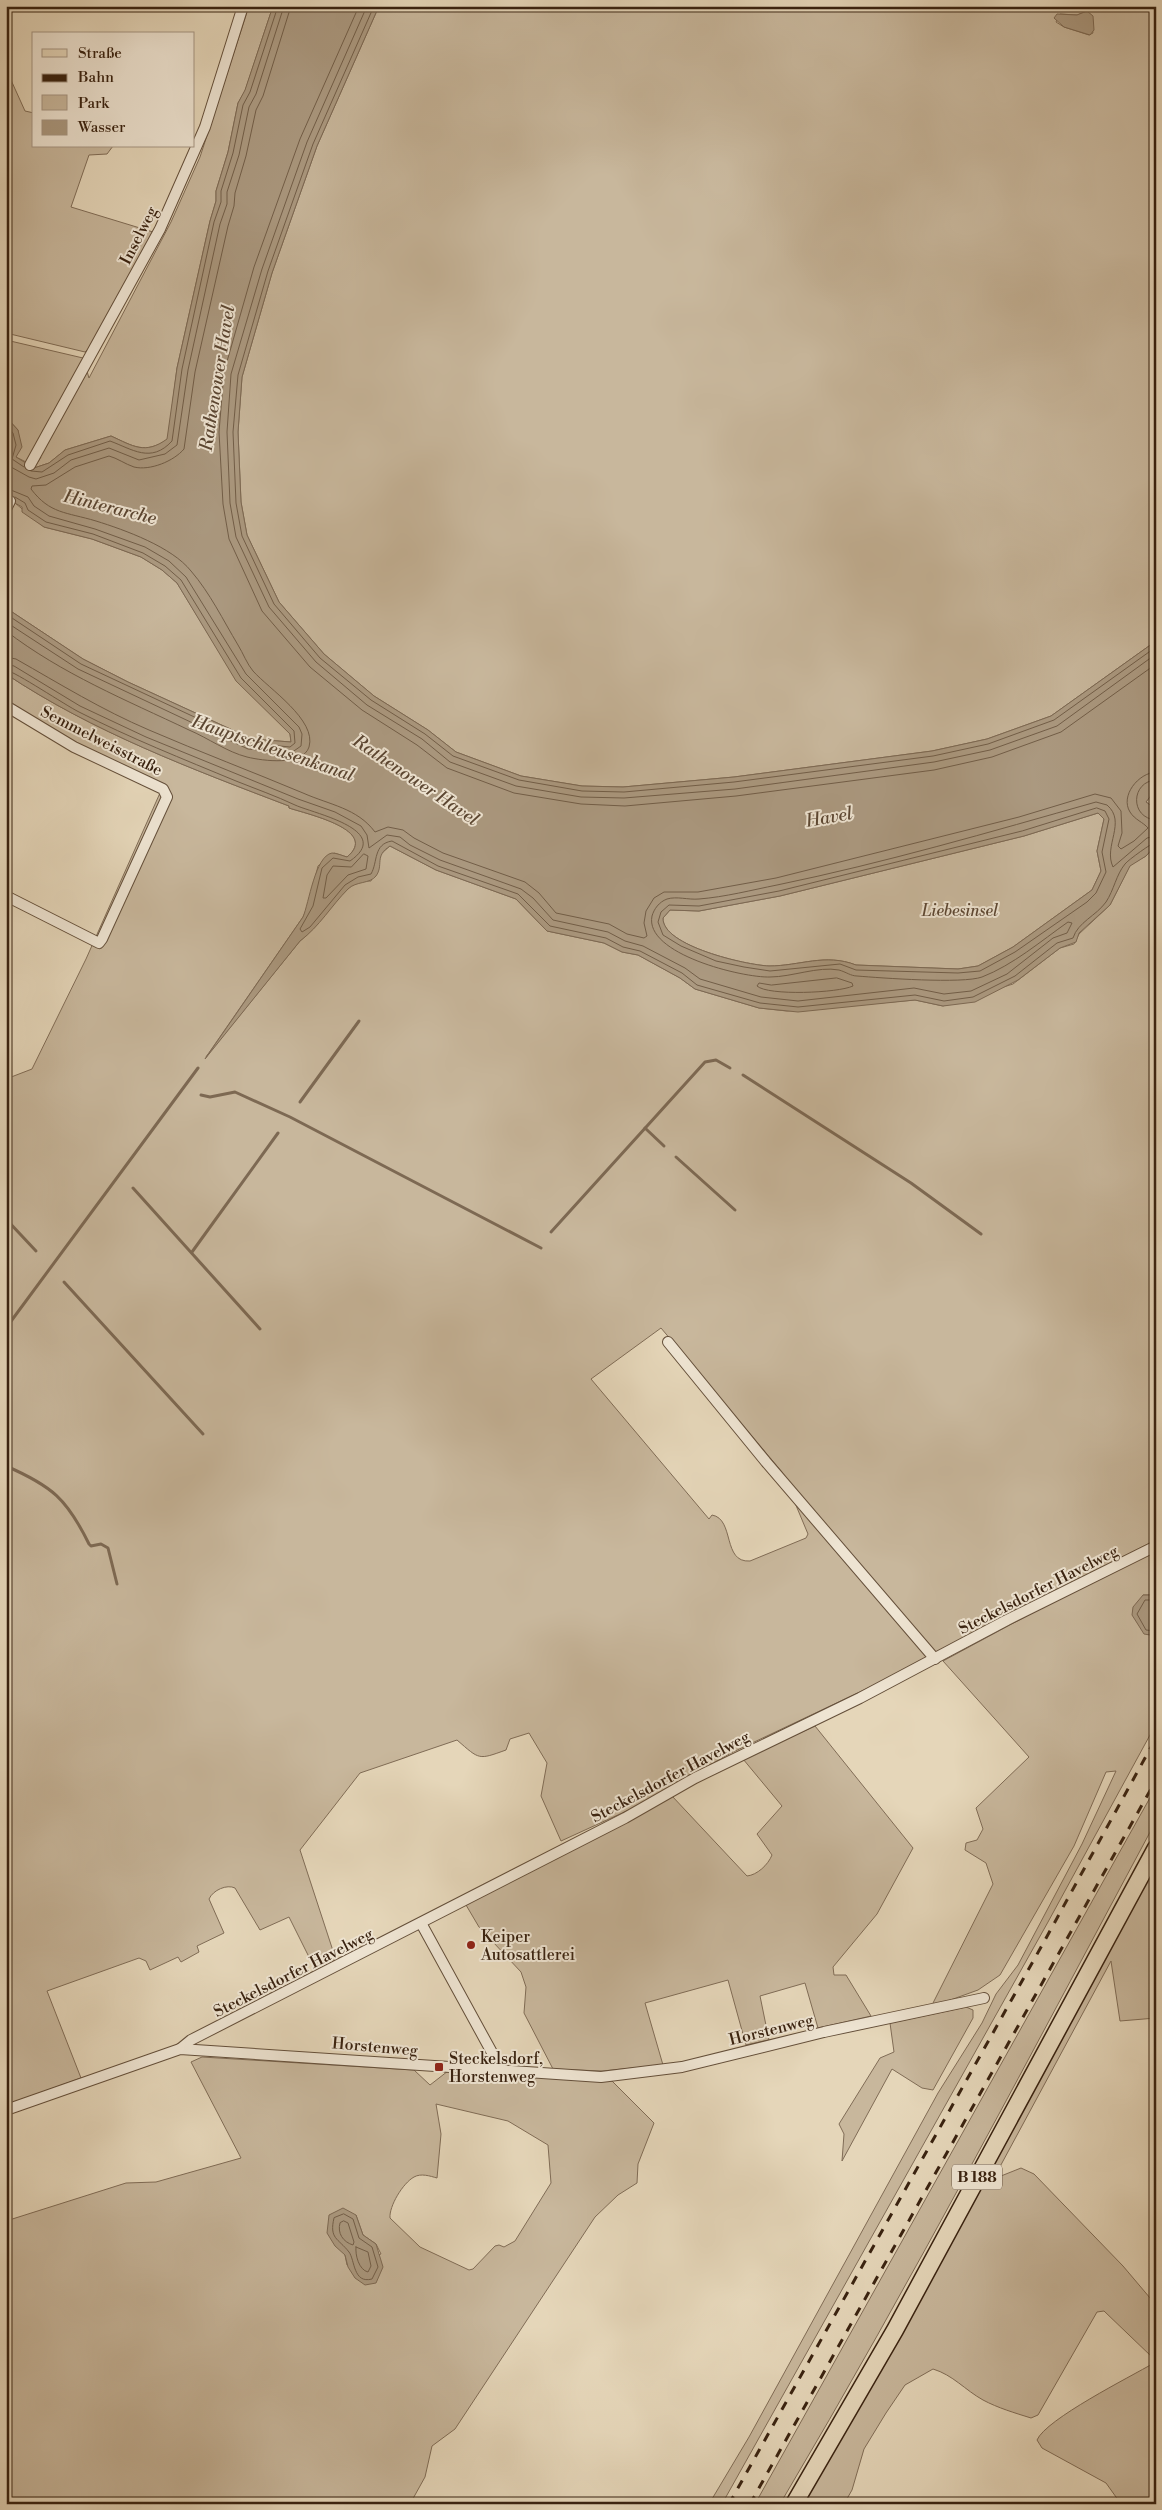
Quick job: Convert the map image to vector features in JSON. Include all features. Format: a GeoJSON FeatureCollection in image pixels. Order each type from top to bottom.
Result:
{"type":"FeatureCollection","features":[{"type":"Feature","properties":{"kind":"main road","name":"B 188"},"geometry":{"type":"LineString","coordinates":[[794,2504],[895,2330],[1156,1848]]}},
{"type":"Feature","properties":{"kind":"street","name":"Inselweg"},"geometry":{"type":"LineString","coordinates":[[30,465],[164,220],[205,128],[243,6]]}},
{"type":"Feature","properties":{"kind":"street","name":"Semmelweisstraße"},"geometry":{"type":"LineString","coordinates":[[6,706],[74,747],[163,788],[167,798],[102,939],[96,943],[6,896]]}},
{"type":"Feature","properties":{"kind":"street"},"geometry":{"type":"LineString","coordinates":[[668,1342],[766,1462],[935,1659]]}},
{"type":"Feature","properties":{"kind":"street","name":"Steckelsdorfer Havelweg"},"geometry":{"type":"LineString","coordinates":[[180,2049],[191,2040],[625,1818],[695,1778],[935,1659],[1007,1620],[1156,1546]]}},
{"type":"Feature","properties":{"kind":"street"},"geometry":{"type":"LineString","coordinates":[[420,1923],[501,2069]]}},
{"type":"Feature","properties":{"kind":"street","name":"Horstenweg"},"geometry":{"type":"LineString","coordinates":[[6,2110],[180,2049],[501,2069],[552,2074],[619,2076],[682,2066],[824,2032],[984,1998]]}},
{"type":"Feature","properties":{"kind":"green space"},"geometry":{"type":"Polygon","coordinates":[[[249,6],[273,6],[245,91],[238,103],[228,152],[216,191],[216,201],[177,368],[168,439],[160,444],[146,448],[133,446],[111,436],[65,450],[49,463],[34,468],[41,457],[35,451],[28,463],[16,457],[18,430],[6,417],[6,340],[83,358],[89,378],[171,222],[200,157],[249,6]]]}},
{"type":"Feature","properties":{"kind":"green space"},"geometry":{"type":"Polygon","coordinates":[[[379,6],[1156,6],[1156,641],[1051,716],[987,739],[932,751],[734,777],[623,787],[582,786],[521,776],[456,752],[428,730],[374,696],[324,654],[279,602],[247,535],[241,502],[238,432],[242,377],[272,273],[317,146],[379,6]],[[1087,11],[1077,15],[1060,14],[1056,22],[1064,27],[1089,35],[1093,33],[1087,11]]]}},
{"type":"Feature","properties":{"kind":"green space"},"geometry":{"type":"Polygon","coordinates":[[[6,69],[25,111],[32,113],[32,148],[112,148],[107,154],[89,155],[71,207],[153,232],[93,345],[85,352],[6,333],[6,69]]]}},
{"type":"Feature","properties":{"kind":"green space"},"geometry":{"type":"Polygon","coordinates":[[[15,503],[44,527],[92,539],[141,557],[162,570],[177,583],[237,681],[290,734],[291,742],[252,739],[128,682],[83,659],[6,608],[6,519],[15,503]]]}},
{"type":"Feature","properties":{"kind":"green space"},"geometry":{"type":"Polygon","coordinates":[[[6,674],[73,714],[108,731],[216,778],[289,806],[289,808],[324,819],[348,831],[354,839],[355,847],[347,857],[334,853],[318,866],[309,904],[303,917],[206,1057],[300,941],[343,894],[356,883],[371,881],[381,854],[390,846],[436,870],[516,899],[547,931],[604,943],[622,952],[638,955],[680,978],[695,989],[759,1008],[787,1011],[915,1000],[943,1006],[1013,984],[1060,948],[1074,944],[1079,934],[1110,905],[1130,865],[1146,856],[1156,845],[1156,1540],[995,1621],[923,1662],[731,1753],[633,1808],[561,1841],[541,1796],[547,1763],[529,1733],[510,1739],[506,1750],[484,1757],[475,1755],[457,1740],[360,1773],[300,1850],[336,1960],[316,1971],[289,1917],[260,1930],[235,1888],[220,1889],[209,1899],[224,1933],[197,1946],[199,1952],[181,1962],[178,1957],[150,1970],[146,1961],[139,1958],[47,1991],[81,2078],[6,2105],[6,1079],[32,1069],[86,959],[164,784],[82,747],[6,703],[6,674]],[[661,1328],[591,1379],[709,1519],[712,1515],[719,1518],[724,1524],[735,1555],[741,1560],[750,1561],[806,1538],[808,1534],[782,1472],[661,1328]]]}},
{"type":"Feature","properties":{"kind":"green space"},"geometry":{"type":"Polygon","coordinates":[[[1156,789],[1156,809],[1146,802],[1156,789]]]}},
{"type":"Feature","properties":{"kind":"green space","name":"Liebesinsel"},"geometry":{"type":"Polygon","coordinates":[[[1098,813],[1104,819],[1097,851],[1101,871],[1092,890],[1013,947],[978,966],[958,969],[856,965],[834,960],[769,966],[758,965],[725,958],[690,945],[676,937],[666,928],[663,918],[670,910],[699,911],[780,896],[1024,836],[1098,813]]]}},
{"type":"Feature","properties":{"kind":"green space"},"geometry":{"type":"Polygon","coordinates":[[[1156,1550],[1156,1595],[1143,1595],[1152,1636],[1156,1636],[1156,1724],[1048,1922],[722,2504],[709,2504],[749,2437],[938,2093],[982,2023],[996,1994],[1018,1965],[1082,1844],[1116,1771],[1106,1772],[1074,1846],[1000,1975],[978,1990],[931,2007],[993,1884],[986,1863],[965,1850],[966,1843],[977,1840],[983,1829],[976,1808],[1029,1757],[943,1661],[1073,1591],[1156,1550]]]}},
{"type":"Feature","properties":{"kind":"green space"},"geometry":{"type":"Polygon","coordinates":[[[815,1726],[913,1848],[877,1914],[833,1967],[834,1975],[846,1975],[871,2016],[818,2028],[805,1983],[760,1996],[769,2040],[746,2045],[728,1980],[645,2003],[663,2065],[602,2071],[553,2069],[524,2013],[526,1987],[521,1972],[479,1927],[466,1905],[672,1796],[747,1876],[755,1874],[765,1866],[772,1855],[757,1834],[782,1806],[743,1759],[815,1726]]]}},
{"type":"Feature","properties":{"kind":"green space"},"geometry":{"type":"Polygon","coordinates":[[[1156,1787],[1156,1821],[878,2335],[780,2504],[755,2504],[1156,1787]]]}},
{"type":"Feature","properties":{"kind":"green space"},"geometry":{"type":"Polygon","coordinates":[[[1156,1860],[1156,2018],[1120,2021],[1111,1961],[989,2187],[1001,2176],[1021,2168],[1034,2174],[1123,2266],[1156,2305],[1156,2504],[1121,2504],[1106,2483],[1042,2448],[1037,2440],[1044,2431],[1072,2410],[1154,2363],[1152,2357],[1104,2311],[1097,2312],[1038,2415],[1031,2418],[983,2400],[947,2375],[933,2369],[905,2385],[886,2413],[864,2449],[852,2490],[844,2504],[800,2504],[1156,1860]]]}},
{"type":"Feature","properties":{"kind":"green space"},"geometry":{"type":"Polygon","coordinates":[[[966,2007],[973,2010],[973,2018],[933,2090],[922,2088],[892,2069],[842,2161],[844,2134],[839,2124],[880,2058],[894,2052],[890,2023],[966,2007]]]}},
{"type":"Feature","properties":{"kind":"green space"},"geometry":{"type":"Polygon","coordinates":[[[202,2057],[414,2070],[430,2085],[448,2071],[612,2081],[654,2123],[638,2164],[637,2183],[618,2195],[595,2217],[455,2429],[432,2446],[425,2477],[410,2504],[6,2504],[6,2221],[126,2183],[156,2182],[241,2158],[191,2062],[202,2057]],[[436,2104],[441,2134],[437,2178],[420,2175],[410,2180],[401,2189],[394,2201],[390,2218],[420,2247],[469,2270],[473,2269],[495,2246],[504,2247],[515,2241],[551,2183],[548,2145],[508,2121],[436,2104]],[[356,2215],[345,2255],[347,2265],[381,2254],[376,2244],[363,2235],[356,2215]]]}},
{"type":"Feature","properties":{"kind":"water"},"geometry":{"type":"Polygon","coordinates":[[[273,6],[379,6],[317,146],[272,273],[242,377],[238,432],[241,502],[247,535],[279,602],[324,654],[374,696],[428,730],[456,752],[521,776],[582,786],[623,787],[734,777],[932,751],[987,739],[1051,716],[1156,641],[1156,789],[1146,802],[1156,809],[1156,845],[1146,856],[1130,866],[1110,905],[1079,933],[1076,942],[1060,948],[1018,980],[975,1002],[943,1006],[915,1000],[798,1012],[759,1008],[695,989],[680,978],[638,955],[622,952],[604,943],[547,931],[516,899],[436,870],[390,846],[382,853],[376,876],[348,889],[314,929],[300,941],[205,1059],[303,917],[313,881],[321,862],[332,853],[347,857],[355,847],[354,839],[348,831],[324,819],[289,808],[289,806],[216,778],[108,731],[39,695],[6,674],[6,608],[83,659],[128,682],[252,739],[291,742],[290,734],[236,681],[177,583],[162,570],[141,557],[92,539],[44,527],[22,512],[22,507],[6,498],[6,417],[18,430],[22,447],[16,457],[34,468],[49,463],[65,450],[111,436],[133,446],[145,448],[152,447],[167,439],[177,368],[216,201],[216,191],[228,152],[238,103],[245,90],[273,6]],[[1098,813],[1024,836],[780,896],[699,911],[670,910],[663,918],[666,928],[676,937],[690,945],[725,958],[758,965],[769,966],[834,960],[856,965],[958,969],[978,966],[1013,947],[1092,890],[1101,871],[1097,851],[1104,819],[1098,813]]]}},
{"type":"Feature","properties":{"kind":"water"},"geometry":{"type":"Polygon","coordinates":[[[1087,11],[1093,16],[1094,30],[1090,35],[1064,27],[1054,18],[1057,14],[1077,15],[1087,11]]]}},
{"type":"Feature","properties":{"kind":"water"},"geometry":{"type":"Polygon","coordinates":[[[1143,1595],[1156,1595],[1156,1636],[1144,1634],[1132,1615],[1133,1607],[1143,1595]]]}},
{"type":"Feature","properties":{"kind":"water"},"geometry":{"type":"Polygon","coordinates":[[[343,2208],[356,2215],[363,2235],[376,2244],[383,2267],[376,2283],[365,2285],[355,2278],[348,2267],[345,2255],[335,2246],[327,2233],[329,2215],[343,2208]]]}},
{"type":"Feature","properties":{"kind":"waterway"},"geometry":{"type":"LineString","coordinates":[[300,1102],[359,1021]]}},
{"type":"Feature","properties":{"kind":"waterway"},"geometry":{"type":"LineString","coordinates":[[551,1232],[705,1062],[716,1060],[730,1068]]}},
{"type":"Feature","properties":{"kind":"waterway"},"geometry":{"type":"LineString","coordinates":[[6,1328],[198,1068]]}},
{"type":"Feature","properties":{"kind":"waterway"},"geometry":{"type":"LineString","coordinates":[[743,1075],[911,1183],[981,1234]]}},
{"type":"Feature","properties":{"kind":"waterway"},"geometry":{"type":"LineString","coordinates":[[201,1095],[210,1097],[235,1092],[290,1117],[541,1248]]}},
{"type":"Feature","properties":{"kind":"waterway"},"geometry":{"type":"LineString","coordinates":[[645,1128],[664,1146]]}},
{"type":"Feature","properties":{"kind":"waterway"},"geometry":{"type":"LineString","coordinates":[[192,1252],[278,1133]]}},
{"type":"Feature","properties":{"kind":"waterway"},"geometry":{"type":"LineString","coordinates":[[676,1157],[735,1210]]}},
{"type":"Feature","properties":{"kind":"waterway"},"geometry":{"type":"LineString","coordinates":[[133,1188],[260,1329]]}},
{"type":"Feature","properties":{"kind":"waterway"},"geometry":{"type":"LineString","coordinates":[[6,1219],[36,1251]]}},
{"type":"Feature","properties":{"kind":"waterway"},"geometry":{"type":"LineString","coordinates":[[64,1282],[203,1434]]}},
{"type":"Feature","properties":{"kind":"waterway"},"geometry":{"type":"LineString","coordinates":[[6,1466],[35,1480],[56,1496],[73,1516],[91,1546],[101,1544],[108,1548],[117,1584]]}},
{"type":"Feature","properties":{"kind":"railway"},"geometry":{"type":"LineString","coordinates":[[729,2504],[1156,1738]]}},
{"type":"Feature","properties":{"kind":"railway"},"geometry":{"type":"LineString","coordinates":[[750,2504],[1156,1780]]}},
{"type":"Feature","properties":{"kind":"place","name":"Keiper Autosattlerei"},"geometry":{"type":"Point","coordinates":[471,1945]}},
{"type":"Feature","properties":{"kind":"place","name":"Steckelsdorf, Horstenweg"},"geometry":{"type":"Point","coordinates":[439,2067]}},
{"type":"Feature","properties":{"kind":"water label","name":"Rathenower Havel"},"geometry":{"type":"Point","coordinates":[217,378]}},
{"type":"Feature","properties":{"kind":"water label","name":"Hinterarche"},"geometry":{"type":"Point","coordinates":[110,507]}},
{"type":"Feature","properties":{"kind":"water label","name":"Hauptschleusenkanal"},"geometry":{"type":"Point","coordinates":[273,748]}},
{"type":"Feature","properties":{"kind":"water label","name":"Rathenower Havel"},"geometry":{"type":"Point","coordinates":[416,780]}},
{"type":"Feature","properties":{"kind":"water label","name":"Havel"},"geometry":{"type":"Point","coordinates":[829,817]}}]}
